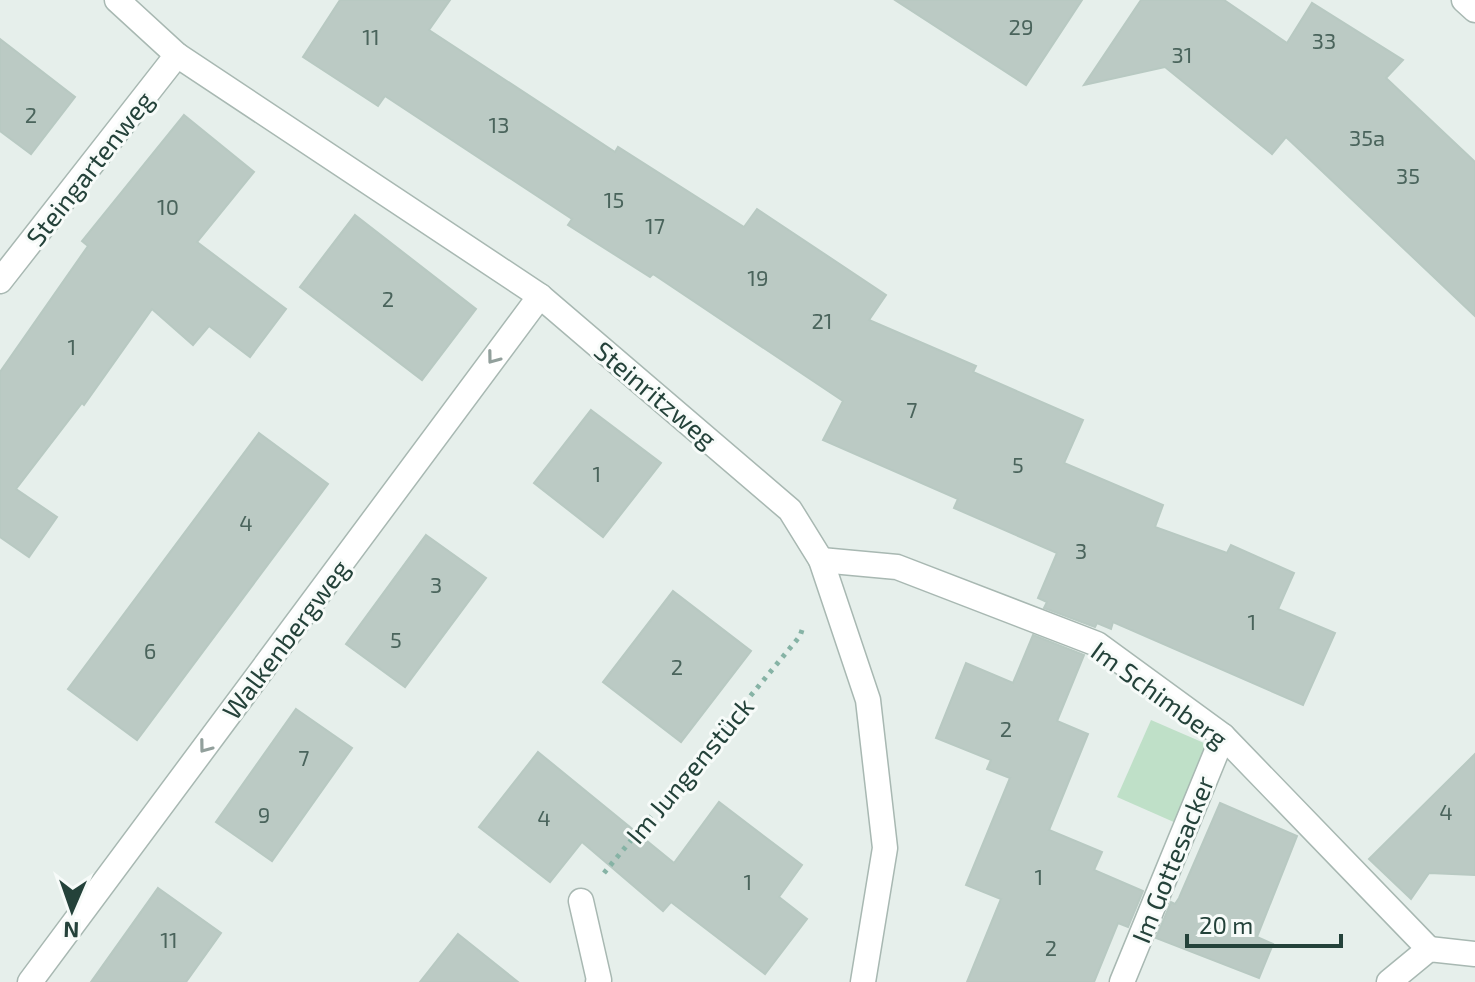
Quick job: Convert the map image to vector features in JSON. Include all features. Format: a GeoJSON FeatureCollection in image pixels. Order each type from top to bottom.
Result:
{"type":"FeatureCollection","features":[{"type":"Feature","properties":{"kind":"street","name":"Steinritzweg"},"geometry":{"type":"LineString","coordinates":[[117,0],[177,55],[540,296],[790,510],[821,560],[868,700],[885,848],[863,982]]}},
{"type":"Feature","properties":{"kind":"street"},"geometry":{"type":"LineString","coordinates":[[1464,0],[1475,10]]}},
{"type":"Feature","properties":{"kind":"street","name":"Steingartenweg"},"geometry":{"type":"LineString","coordinates":[[0,281],[177,55]]}},
{"type":"Feature","properties":{"kind":"street","name":"Walkenbergweg"},"geometry":{"type":"LineString","coordinates":[[30,982],[540,296]]}},
{"type":"Feature","properties":{"kind":"street","name":"Im Schimberg"},"geometry":{"type":"LineString","coordinates":[[821,560],[897,567],[1097,644],[1223,736],[1429,949]]}},
{"type":"Feature","properties":{"kind":"street","name":"Im Gottesacker"},"geometry":{"type":"LineString","coordinates":[[1122,982],[1223,736]]}},
{"type":"Feature","properties":{"kind":"street"},"geometry":{"type":"LineString","coordinates":[[581,901],[598,982]]}},
{"type":"Feature","properties":{"kind":"street"},"geometry":{"type":"LineString","coordinates":[[1389,982],[1429,949],[1475,954]]}},
{"type":"Feature","properties":{"kind":"path","name":"Im Jungenstück"},"geometry":{"type":"LineString","coordinates":[[581,901],[800,636],[805,621]]}},
{"type":"Feature","properties":{"kind":"green space"},"geometry":{"type":"Polygon","coordinates":[[[1151,720],[1211,746],[1176,823],[1117,797],[1151,720]]]}},
{"type":"Feature","properties":{"kind":"building"},"geometry":{"type":"Polygon","coordinates":[[[340,0],[450,0],[429,30],[615,152],[618,147],[744,227],[757,209],[886,295],[869,320],[976,366],[973,372],[1083,420],[1064,463],[1163,505],[1155,527],[1227,553],[1231,545],[1294,573],[1278,609],[1335,633],[1303,705],[1113,622],[1111,629],[1097,623],[1095,627],[1044,608],[1047,602],[1038,598],[1057,553],[954,508],[958,499],[823,440],[843,401],[653,274],[650,277],[568,225],[572,219],[385,96],[378,106],[303,57],[340,0]]]}},
{"type":"Feature","properties":{"kind":"building"},"geometry":{"type":"Polygon","coordinates":[[[895,0],[1082,0],[1026,85],[895,0]]]}},
{"type":"Feature","properties":{"kind":"building"},"geometry":{"type":"Polygon","coordinates":[[[1141,0],[1224,0],[1287,43],[1312,3],[1403,60],[1386,78],[1475,162],[1475,316],[1286,137],[1272,154],[1165,67],[1084,85],[1141,0]]]}},
{"type":"Feature","properties":{"kind":"building"},"geometry":{"type":"Polygon","coordinates":[[[0,39],[75,97],[31,154],[0,131],[0,39]]]}},
{"type":"Feature","properties":{"kind":"building"},"geometry":{"type":"Polygon","coordinates":[[[184,115],[254,172],[197,242],[286,309],[250,357],[209,326],[193,345],[152,309],[84,405],[82,403],[16,489],[57,517],[29,557],[0,537],[0,372],[88,246],[82,241],[184,115]]]}},
{"type":"Feature","properties":{"kind":"building"},"geometry":{"type":"Polygon","coordinates":[[[355,215],[476,309],[422,380],[300,287],[355,215]]]}},
{"type":"Feature","properties":{"kind":"building"},"geometry":{"type":"Polygon","coordinates":[[[591,410],[661,463],[603,537],[534,483],[591,410]]]}},
{"type":"Feature","properties":{"kind":"building"},"geometry":{"type":"Polygon","coordinates":[[[259,433],[328,484],[137,740],[68,689],[259,433]]]}},
{"type":"Feature","properties":{"kind":"building"},"geometry":{"type":"Polygon","coordinates":[[[426,535],[486,578],[405,687],[346,644],[426,535]]]}},
{"type":"Feature","properties":{"kind":"building"},"geometry":{"type":"Polygon","coordinates":[[[673,591],[751,651],[681,742],[603,682],[673,591]]]}},
{"type":"Feature","properties":{"kind":"building"},"geometry":{"type":"Polygon","coordinates":[[[1033,635],[1084,655],[1057,721],[1088,734],[1049,830],[1102,852],[1094,870],[1143,891],[1128,927],[1118,923],[1094,982],[967,982],[1001,899],[966,885],[1010,778],[987,769],[991,760],[936,738],[966,663],[1013,683],[1033,635]]]}},
{"type":"Feature","properties":{"kind":"building"},"geometry":{"type":"Polygon","coordinates":[[[296,709],[352,748],[272,861],[216,822],[296,709]]]}},
{"type":"Feature","properties":{"kind":"building"},"geometry":{"type":"Polygon","coordinates":[[[538,752],[674,863],[719,802],[802,865],[779,897],[807,919],[765,974],[671,902],[663,911],[582,842],[550,882],[479,827],[538,752]]]}},
{"type":"Feature","properties":{"kind":"building"},"geometry":{"type":"Polygon","coordinates":[[[1475,754],[1475,875],[1429,873],[1411,899],[1369,859],[1475,754]]]}},
{"type":"Feature","properties":{"kind":"building"},"geometry":{"type":"Polygon","coordinates":[[[1220,803],[1297,836],[1257,937],[1273,944],[1259,978],[1156,938],[1171,902],[1175,904],[1179,898],[1220,803]]]}},
{"type":"Feature","properties":{"kind":"building"},"geometry":{"type":"Polygon","coordinates":[[[158,888],[221,933],[186,982],[91,982],[158,888]]]}},
{"type":"Feature","properties":{"kind":"building"},"geometry":{"type":"Polygon","coordinates":[[[458,934],[518,982],[420,982],[458,934]]]}}]}
